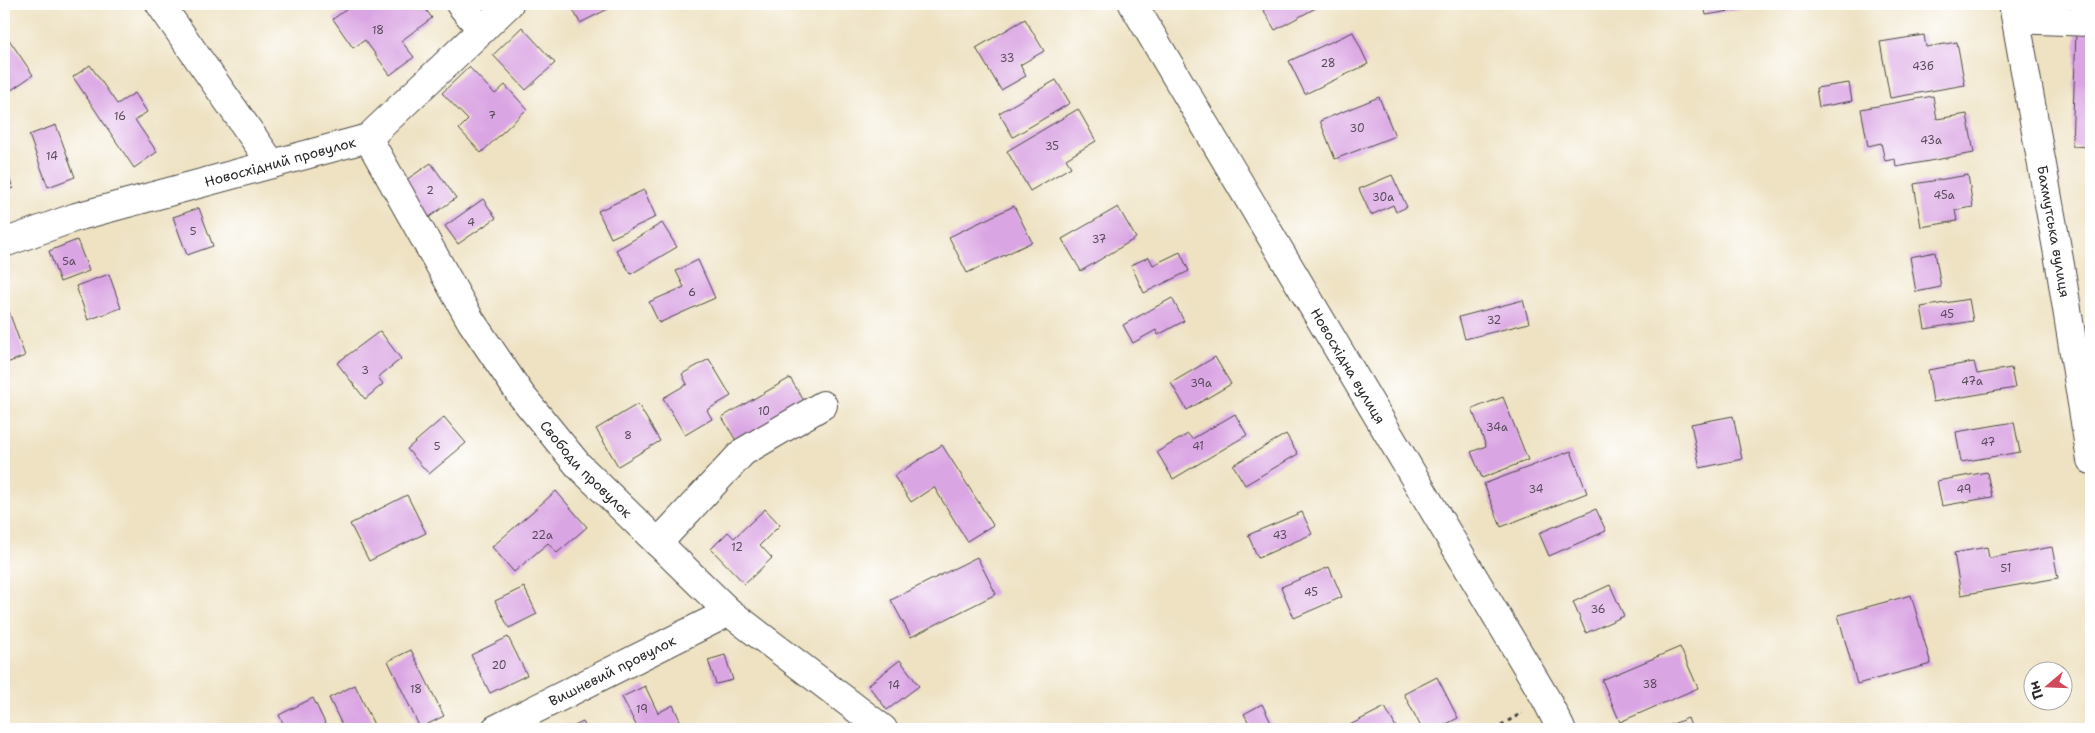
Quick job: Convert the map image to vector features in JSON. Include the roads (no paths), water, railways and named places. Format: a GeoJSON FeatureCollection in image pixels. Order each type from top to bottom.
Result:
{"type":"FeatureCollection","features":[{"type":"Feature","properties":{"kind":"street"},"geometry":{"type":"LineString","coordinates":[[160,4],[272,164]]}},
{"type":"Feature","properties":{"kind":"street"},"geometry":{"type":"LineString","coordinates":[[460,4],[482,30]]}},
{"type":"Feature","properties":{"kind":"street","name":"Новосхідний провулок"},"geometry":{"type":"LineString","coordinates":[[4,243],[76,216],[368,138],[510,4]]}},
{"type":"Feature","properties":{"kind":"street","name":"Новосхідна вулиця"},"geometry":{"type":"LineString","coordinates":[[1133,4],[1546,699],[1562,729]]}},
{"type":"Feature","properties":{"kind":"street"},"geometry":{"type":"LineString","coordinates":[[2015,11],[2091,22]]}},
{"type":"Feature","properties":{"kind":"street","name":"Бахмутська вулиця"},"geometry":{"type":"LineString","coordinates":[[2015,11],[2060,265],[2091,460]]}},
{"type":"Feature","properties":{"kind":"street","name":"Свободи провулок"},"geometry":{"type":"LineString","coordinates":[[368,138],[471,321],[521,395],[578,465],[729,612],[883,729]]}},
{"type":"Feature","properties":{"kind":"street"},"geometry":{"type":"LineString","coordinates":[[658,543],[743,452],[823,405]]}},
{"type":"Feature","properties":{"kind":"street","name":"Вишневий провулок"},"geometry":{"type":"LineString","coordinates":[[496,729],[729,612]]}}]}
